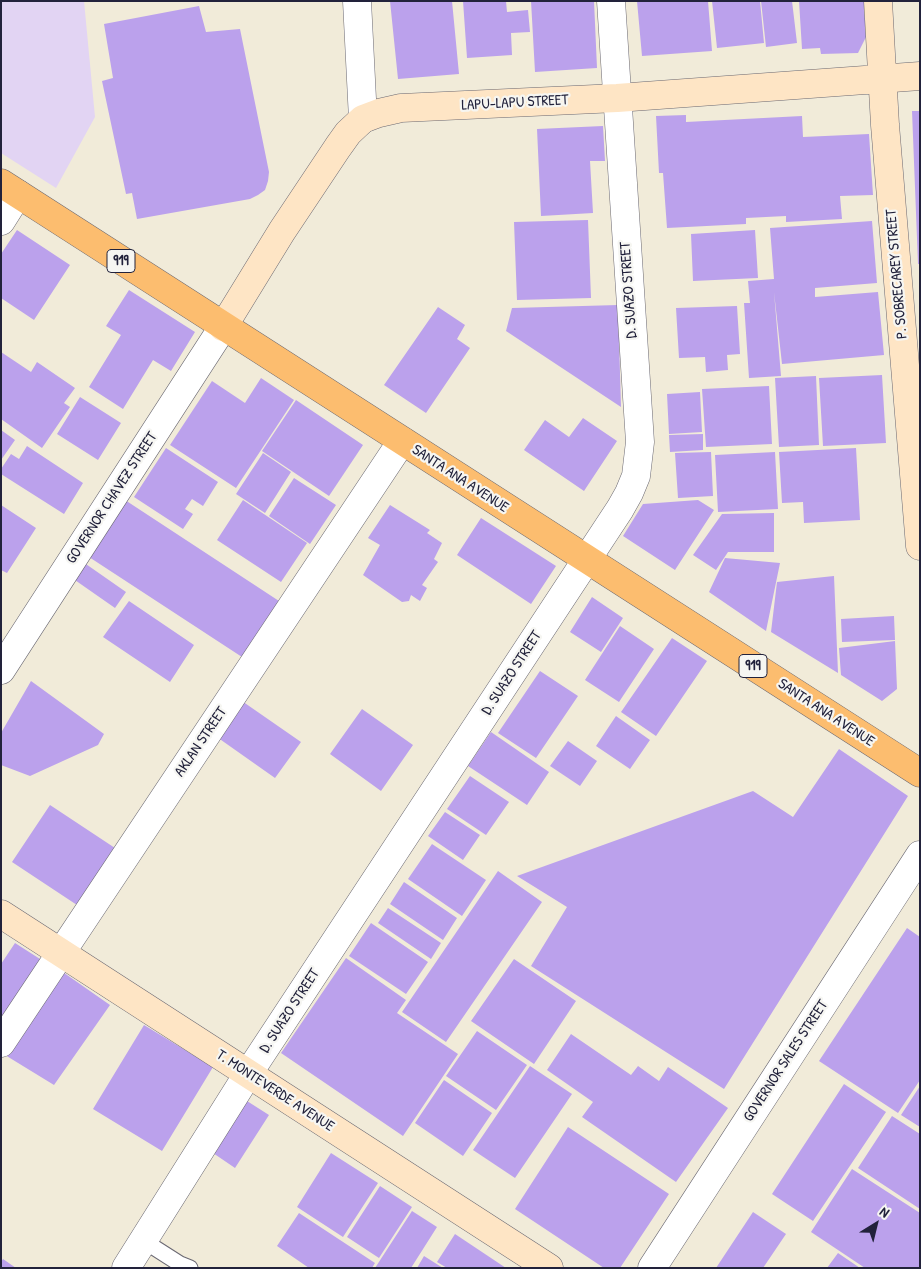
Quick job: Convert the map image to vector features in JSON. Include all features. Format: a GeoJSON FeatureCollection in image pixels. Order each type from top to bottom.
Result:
{"type":"FeatureCollection","features":[{"type":"Feature","properties":{"kind":"main road","name":"SANTA ANA AVENUE"},"geometry":{"type":"LineString","coordinates":[[10,189],[920,773]]}},
{"type":"Feature","properties":{"kind":"street"},"geometry":{"type":"LineString","coordinates":[[358,1],[363,119]]}},
{"type":"Feature","properties":{"kind":"street","name":"D. SUAZO STREET"},"geometry":{"type":"LineString","coordinates":[[126,1268],[248,1074],[586,560],[629,493],[636,476],[640,442],[611,1]]}},
{"type":"Feature","properties":{"kind":"street","name":"P. SOBRECAREY STREET"},"geometry":{"type":"LineString","coordinates":[[878,1],[882,78],[920,546]]}},
{"type":"Feature","properties":{"kind":"street","name":"LAPU-LAPU STREET"},"geometry":{"type":"LineString","coordinates":[[223,327],[282,231],[348,133],[363,119],[379,112],[401,108],[617,98],[920,76]]}},
{"type":"Feature","properties":{"kind":"street"},"geometry":{"type":"LineString","coordinates":[[1,221],[10,189]]}},
{"type":"Feature","properties":{"kind":"street","name":"GOVERNOR CHAVEZ STREET"},"geometry":{"type":"LineString","coordinates":[[1,670],[223,327]]}},
{"type":"Feature","properties":{"kind":"street","name":"AKLAN STREET"},"geometry":{"type":"LineString","coordinates":[[1,1043],[402,441]]}},
{"type":"Feature","properties":{"kind":"street","name":"GOVERNOR SALES STREET"},"geometry":{"type":"LineString","coordinates":[[652,1268],[920,855]]}},
{"type":"Feature","properties":{"kind":"street","name":"T. MONTEVERDE AVENUE"},"geometry":{"type":"LineString","coordinates":[[1,914],[549,1268]]}},
{"type":"Feature","properties":{"kind":"lane"},"geometry":{"type":"LineString","coordinates":[[144,1241],[180,1264],[190,1268]]}},
{"type":"Feature","properties":{"kind":"shaded area"},"geometry":{"type":"Polygon","coordinates":[[[1,1],[84,1],[95,117],[56,188],[1,153],[1,1]]]}},
{"type":"Feature","properties":{"kind":"building"},"geometry":{"type":"Polygon","coordinates":[[[390,1],[452,1],[459,74],[398,79],[390,1]]]}},
{"type":"Feature","properties":{"kind":"building"},"geometry":{"type":"Polygon","coordinates":[[[463,1],[506,1],[507,12],[528,10],[530,32],[511,33],[512,55],[467,58],[463,1]]]}},
{"type":"Feature","properties":{"kind":"building"},"geometry":{"type":"Polygon","coordinates":[[[531,1],[594,1],[597,68],[535,72],[531,1]]]}},
{"type":"Feature","properties":{"kind":"building"},"geometry":{"type":"Polygon","coordinates":[[[637,1],[708,1],[712,51],[642,56],[637,1]]]}},
{"type":"Feature","properties":{"kind":"building"},"geometry":{"type":"Polygon","coordinates":[[[712,1],[760,1],[764,43],[717,48],[712,1]]]}},
{"type":"Feature","properties":{"kind":"building"},"geometry":{"type":"Polygon","coordinates":[[[761,1],[792,1],[797,43],[766,47],[761,1]]]}},
{"type":"Feature","properties":{"kind":"building"},"geometry":{"type":"Polygon","coordinates":[[[799,1],[864,1],[866,37],[858,53],[821,54],[820,48],[802,49],[799,1]]]}},
{"type":"Feature","properties":{"kind":"building"},"geometry":{"type":"Polygon","coordinates":[[[199,6],[206,32],[240,29],[269,172],[268,181],[265,190],[250,199],[137,219],[132,193],[126,194],[102,81],[113,78],[104,24],[199,6]]]}},
{"type":"Feature","properties":{"kind":"building"},"geometry":{"type":"Polygon","coordinates":[[[912,111],[920,111],[920,264],[918,264],[912,111]]]}},
{"type":"Feature","properties":{"kind":"building"},"geometry":{"type":"Polygon","coordinates":[[[686,115],[686,122],[802,116],[803,137],[869,134],[873,195],[840,196],[842,219],[786,222],[786,216],[746,218],[746,224],[667,228],[663,173],[659,173],[656,116],[686,115]]]}},
{"type":"Feature","properties":{"kind":"building"},"geometry":{"type":"Polygon","coordinates":[[[603,126],[605,161],[590,161],[593,213],[541,216],[537,129],[603,126]]]}},
{"type":"Feature","properties":{"kind":"building"},"geometry":{"type":"Polygon","coordinates":[[[588,220],[591,298],[517,300],[514,222],[588,220]]]}},
{"type":"Feature","properties":{"kind":"building"},"geometry":{"type":"Polygon","coordinates":[[[872,221],[877,283],[815,288],[815,297],[878,292],[884,355],[782,364],[774,292],[781,376],[749,378],[744,303],[750,303],[748,281],[774,279],[770,228],[872,221]]]}},
{"type":"Feature","properties":{"kind":"building"},"geometry":{"type":"Polygon","coordinates":[[[17,230],[70,265],[34,320],[1,298],[1,254],[17,230]]]}},
{"type":"Feature","properties":{"kind":"building"},"geometry":{"type":"Polygon","coordinates":[[[755,230],[758,278],[693,281],[691,234],[755,230]]]}},
{"type":"Feature","properties":{"kind":"building"},"geometry":{"type":"Polygon","coordinates":[[[129,290],[195,332],[171,371],[153,360],[123,409],[89,387],[121,335],[106,326],[129,290]]]}},
{"type":"Feature","properties":{"kind":"building"},"geometry":{"type":"Polygon","coordinates":[[[618,305],[621,407],[506,331],[512,308],[618,305]]]}},
{"type":"Feature","properties":{"kind":"building"},"geometry":{"type":"Polygon","coordinates":[[[737,306],[740,354],[727,355],[728,370],[706,372],[705,357],[679,358],[676,308],[737,306]]]}},
{"type":"Feature","properties":{"kind":"building"},"geometry":{"type":"Polygon","coordinates":[[[438,307],[465,325],[457,339],[470,348],[426,413],[384,385],[438,307]]]}},
{"type":"Feature","properties":{"kind":"building"},"geometry":{"type":"Polygon","coordinates":[[[1,352],[31,372],[37,362],[75,388],[64,403],[70,407],[42,448],[1,419],[1,352]]]}},
{"type":"Feature","properties":{"kind":"building"},"geometry":{"type":"Polygon","coordinates":[[[882,375],[886,443],[823,446],[819,378],[882,375]]]}},
{"type":"Feature","properties":{"kind":"building"},"geometry":{"type":"Polygon","coordinates":[[[816,376],[819,445],[779,447],[775,378],[816,376]]]}},
{"type":"Feature","properties":{"kind":"building"},"geometry":{"type":"Polygon","coordinates":[[[261,378],[294,400],[236,488],[170,445],[212,381],[245,403],[261,378]]]}},
{"type":"Feature","properties":{"kind":"building"},"geometry":{"type":"Polygon","coordinates":[[[769,386],[772,444],[706,447],[702,389],[769,386]]]}},
{"type":"Feature","properties":{"kind":"building"},"geometry":{"type":"Polygon","coordinates":[[[700,392],[702,432],[669,434],[667,394],[700,392]]]}},
{"type":"Feature","properties":{"kind":"building"},"geometry":{"type":"Polygon","coordinates":[[[80,397],[121,423],[98,460],[57,434],[80,397]]]}},
{"type":"Feature","properties":{"kind":"building"},"geometry":{"type":"Polygon","coordinates":[[[296,400],[363,445],[329,496],[262,451],[296,400]]]}},
{"type":"Feature","properties":{"kind":"building"},"geometry":{"type":"Polygon","coordinates":[[[583,418],[617,441],[584,491],[524,450],[545,420],[569,437],[583,418]]]}},
{"type":"Feature","properties":{"kind":"building"},"geometry":{"type":"Polygon","coordinates":[[[1,430],[15,440],[1,460],[1,430]]]}},
{"type":"Feature","properties":{"kind":"building"},"geometry":{"type":"Polygon","coordinates":[[[703,434],[703,450],[670,452],[669,435],[703,434]]]}},
{"type":"Feature","properties":{"kind":"building"},"geometry":{"type":"Polygon","coordinates":[[[27,446],[83,483],[64,514],[1,474],[1,469],[11,454],[19,459],[27,446]]]}},
{"type":"Feature","properties":{"kind":"building"},"geometry":{"type":"Polygon","coordinates":[[[166,448],[218,482],[203,506],[192,499],[185,509],[193,514],[183,529],[134,497],[166,448]]]}},
{"type":"Feature","properties":{"kind":"building"},"geometry":{"type":"Polygon","coordinates":[[[856,448],[860,520],[804,523],[803,502],[782,503],[779,452],[856,448]]]}},
{"type":"Feature","properties":{"kind":"building"},"geometry":{"type":"Polygon","coordinates":[[[711,452],[713,496],[678,498],[675,453],[711,452]]]}},
{"type":"Feature","properties":{"kind":"building"},"geometry":{"type":"Polygon","coordinates":[[[775,452],[778,509],[718,512],[715,455],[775,452]]]}},
{"type":"Feature","properties":{"kind":"building"},"geometry":{"type":"Polygon","coordinates":[[[263,453],[291,472],[265,513],[236,494],[263,453]]]}},
{"type":"Feature","properties":{"kind":"building"},"geometry":{"type":"Polygon","coordinates":[[[294,478],[336,505],[310,544],[269,516],[294,478]]]}},
{"type":"Feature","properties":{"kind":"building"},"geometry":{"type":"Polygon","coordinates":[[[125,500],[279,601],[242,657],[89,557],[125,500]]]}},
{"type":"Feature","properties":{"kind":"building"},"geometry":{"type":"Polygon","coordinates":[[[243,500],[307,543],[281,582],[217,540],[243,500]]]}},
{"type":"Feature","properties":{"kind":"building"},"geometry":{"type":"Polygon","coordinates":[[[698,500],[714,510],[675,570],[623,536],[643,504],[698,500]]]}},
{"type":"Feature","properties":{"kind":"building"},"geometry":{"type":"Polygon","coordinates":[[[1,505],[36,528],[7,573],[1,570],[1,505]]]}},
{"type":"Feature","properties":{"kind":"building"},"geometry":{"type":"Polygon","coordinates":[[[390,505],[430,530],[427,533],[442,543],[434,559],[438,562],[422,585],[427,588],[420,601],[411,595],[409,601],[402,602],[363,575],[380,545],[368,538],[390,505]]]}},
{"type":"Feature","properties":{"kind":"building"},"geometry":{"type":"Polygon","coordinates":[[[774,513],[774,552],[728,552],[716,570],[693,555],[722,514],[774,513]]]}},
{"type":"Feature","properties":{"kind":"building"},"geometry":{"type":"Polygon","coordinates":[[[481,518],[556,566],[531,604],[457,555],[481,518]]]}},
{"type":"Feature","properties":{"kind":"building"},"geometry":{"type":"Polygon","coordinates":[[[725,558],[780,563],[766,631],[709,592],[725,558]]]}},
{"type":"Feature","properties":{"kind":"building"},"geometry":{"type":"Polygon","coordinates":[[[83,562],[126,592],[115,608],[72,578],[83,562]]]}},
{"type":"Feature","properties":{"kind":"building"},"geometry":{"type":"Polygon","coordinates":[[[834,576],[838,673],[771,632],[777,582],[834,576]]]}},
{"type":"Feature","properties":{"kind":"building"},"geometry":{"type":"Polygon","coordinates":[[[592,597],[623,618],[601,652],[570,632],[592,597]]]}},
{"type":"Feature","properties":{"kind":"building"},"geometry":{"type":"Polygon","coordinates":[[[129,601],[194,645],[170,682],[103,637],[129,601]]]}},
{"type":"Feature","properties":{"kind":"building"},"geometry":{"type":"Polygon","coordinates":[[[894,616],[895,640],[842,642],[841,619],[894,616]]]}},
{"type":"Feature","properties":{"kind":"building"},"geometry":{"type":"Polygon","coordinates":[[[620,626],[654,649],[619,702],[585,680],[620,626]]]}},
{"type":"Feature","properties":{"kind":"building"},"geometry":{"type":"Polygon","coordinates":[[[672,638],[707,661],[656,736],[621,712],[672,638]]]}},
{"type":"Feature","properties":{"kind":"building"},"geometry":{"type":"Polygon","coordinates":[[[895,641],[897,689],[882,701],[841,675],[839,648],[895,641]]]}},
{"type":"Feature","properties":{"kind":"building"},"geometry":{"type":"Polygon","coordinates":[[[540,671],[578,696],[536,758],[498,733],[540,671]]]}},
{"type":"Feature","properties":{"kind":"building"},"geometry":{"type":"Polygon","coordinates":[[[31,681],[104,734],[98,745],[30,776],[1,765],[1,733],[31,681]]]}},
{"type":"Feature","properties":{"kind":"building"},"geometry":{"type":"Polygon","coordinates":[[[239,699],[301,742],[275,778],[214,735],[239,699]]]}},
{"type":"Feature","properties":{"kind":"building"},"geometry":{"type":"Polygon","coordinates":[[[362,709],[413,745],[381,791],[330,754],[362,709]]]}},
{"type":"Feature","properties":{"kind":"building"},"geometry":{"type":"Polygon","coordinates":[[[616,716],[650,740],[630,769],[596,746],[616,716]]]}},
{"type":"Feature","properties":{"kind":"building"},"geometry":{"type":"Polygon","coordinates":[[[491,732],[549,772],[527,805],[468,766],[491,732]]]}},
{"type":"Feature","properties":{"kind":"building"},"geometry":{"type":"Polygon","coordinates":[[[568,741],[597,761],[580,786],[550,766],[568,741]]]}},
{"type":"Feature","properties":{"kind":"building"},"geometry":{"type":"Polygon","coordinates":[[[839,749],[908,796],[724,1089],[531,966],[567,907],[517,876],[753,791],[793,817],[839,749]]]}},
{"type":"Feature","properties":{"kind":"building"},"geometry":{"type":"Polygon","coordinates":[[[470,776],[509,802],[486,835],[447,809],[470,776]]]}},
{"type":"Feature","properties":{"kind":"building"},"geometry":{"type":"Polygon","coordinates":[[[50,805],[118,850],[80,907],[12,862],[50,805]]]}},
{"type":"Feature","properties":{"kind":"building"},"geometry":{"type":"Polygon","coordinates":[[[445,812],[480,835],[463,860],[428,836],[445,812]]]}},
{"type":"Feature","properties":{"kind":"building"},"geometry":{"type":"Polygon","coordinates":[[[432,844],[486,880],[462,916],[408,879],[432,844]]]}},
{"type":"Feature","properties":{"kind":"building"},"geometry":{"type":"Polygon","coordinates":[[[498,871],[542,902],[446,1042],[402,1012],[498,871]]]}},
{"type":"Feature","properties":{"kind":"building"},"geometry":{"type":"Polygon","coordinates":[[[404,882],[457,918],[443,940],[390,904],[404,882]]]}},
{"type":"Feature","properties":{"kind":"building"},"geometry":{"type":"Polygon","coordinates":[[[388,908],[441,943],[431,959],[378,923],[388,908]]]}},
{"type":"Feature","properties":{"kind":"building"},"geometry":{"type":"Polygon","coordinates":[[[371,923],[428,962],[406,994],[349,956],[371,923]]]}},
{"type":"Feature","properties":{"kind":"building"},"geometry":{"type":"Polygon","coordinates":[[[907,928],[920,937],[920,1080],[898,1113],[819,1061],[907,928]]]}},
{"type":"Feature","properties":{"kind":"building"},"geometry":{"type":"Polygon","coordinates":[[[15,943],[51,966],[1,1042],[1,964],[15,943]]]}},
{"type":"Feature","properties":{"kind":"building"},"geometry":{"type":"Polygon","coordinates":[[[346,958],[406,1000],[397,1013],[458,1054],[403,1136],[281,1053],[346,958]]]}},
{"type":"Feature","properties":{"kind":"building"},"geometry":{"type":"Polygon","coordinates":[[[514,959],[576,1001],[534,1064],[471,1021],[514,959]]]}},
{"type":"Feature","properties":{"kind":"building"},"geometry":{"type":"Polygon","coordinates":[[[57,968],[110,1005],[54,1085],[5,1055],[57,968]]]}},
{"type":"Feature","properties":{"kind":"building"},"geometry":{"type":"Polygon","coordinates":[[[144,1025],[213,1067],[162,1151],[93,1109],[144,1025]]]}},
{"type":"Feature","properties":{"kind":"building"},"geometry":{"type":"Polygon","coordinates":[[[477,1031],[527,1065],[496,1110],[446,1076],[477,1031]]]}},
{"type":"Feature","properties":{"kind":"building"},"geometry":{"type":"Polygon","coordinates":[[[571,1034],[631,1075],[638,1066],[659,1081],[668,1067],[728,1108],[676,1182],[582,1117],[593,1102],[547,1070],[571,1034]]]}},
{"type":"Feature","properties":{"kind":"building"},"geometry":{"type":"Polygon","coordinates":[[[530,1066],[572,1094],[515,1178],[473,1150],[530,1066]]]}},
{"type":"Feature","properties":{"kind":"building"},"geometry":{"type":"Polygon","coordinates":[[[444,1080],[492,1113],[463,1156],[415,1123],[444,1080]]]}},
{"type":"Feature","properties":{"kind":"building"},"geometry":{"type":"Polygon","coordinates":[[[844,1084],[886,1112],[813,1221],[772,1194],[844,1084]]]}},
{"type":"Feature","properties":{"kind":"building"},"geometry":{"type":"Polygon","coordinates":[[[920,1086],[920,1127],[901,1115],[920,1086]]]}},
{"type":"Feature","properties":{"kind":"building"},"geometry":{"type":"Polygon","coordinates":[[[247,1101],[269,1115],[235,1168],[213,1153],[247,1101]]]}},
{"type":"Feature","properties":{"kind":"building"},"geometry":{"type":"Polygon","coordinates":[[[892,1116],[920,1134],[920,1209],[858,1168],[892,1116]]]}},
{"type":"Feature","properties":{"kind":"building"},"geometry":{"type":"Polygon","coordinates":[[[568,1127],[669,1194],[620,1268],[604,1268],[515,1209],[568,1127]]]}},
{"type":"Feature","properties":{"kind":"building"},"geometry":{"type":"Polygon","coordinates":[[[331,1153],[378,1183],[343,1237],[297,1207],[331,1153]]]}},
{"type":"Feature","properties":{"kind":"building"},"geometry":{"type":"Polygon","coordinates":[[[852,1169],[920,1213],[920,1268],[865,1268],[811,1232],[852,1169]]]}},
{"type":"Feature","properties":{"kind":"building"},"geometry":{"type":"Polygon","coordinates":[[[380,1186],[412,1207],[379,1258],[347,1237],[380,1186]]]}},
{"type":"Feature","properties":{"kind":"building"},"geometry":{"type":"Polygon","coordinates":[[[412,1211],[437,1227],[411,1268],[375,1268],[412,1211]]]}},
{"type":"Feature","properties":{"kind":"building"},"geometry":{"type":"Polygon","coordinates":[[[753,1212],[786,1234],[763,1268],[716,1268],[753,1212]]]}},
{"type":"Feature","properties":{"kind":"building"},"geometry":{"type":"Polygon","coordinates":[[[299,1213],[375,1263],[372,1268],[309,1268],[277,1246],[299,1213]]]}},
{"type":"Feature","properties":{"kind":"building"},"geometry":{"type":"Polygon","coordinates":[[[455,1234],[506,1268],[447,1268],[437,1262],[455,1234]]]}},
{"type":"Feature","properties":{"kind":"building"},"geometry":{"type":"Polygon","coordinates":[[[838,1253],[860,1268],[827,1268],[838,1253]]]}},
{"type":"Feature","properties":{"kind":"building"},"geometry":{"type":"Polygon","coordinates":[[[424,1256],[443,1268],[417,1268],[424,1256]]]}},
{"type":"Feature","properties":{"kind":"building"},"geometry":{"type":"Polygon","coordinates":[[[3,1259],[16,1268],[1,1268],[3,1259]]]}}]}
